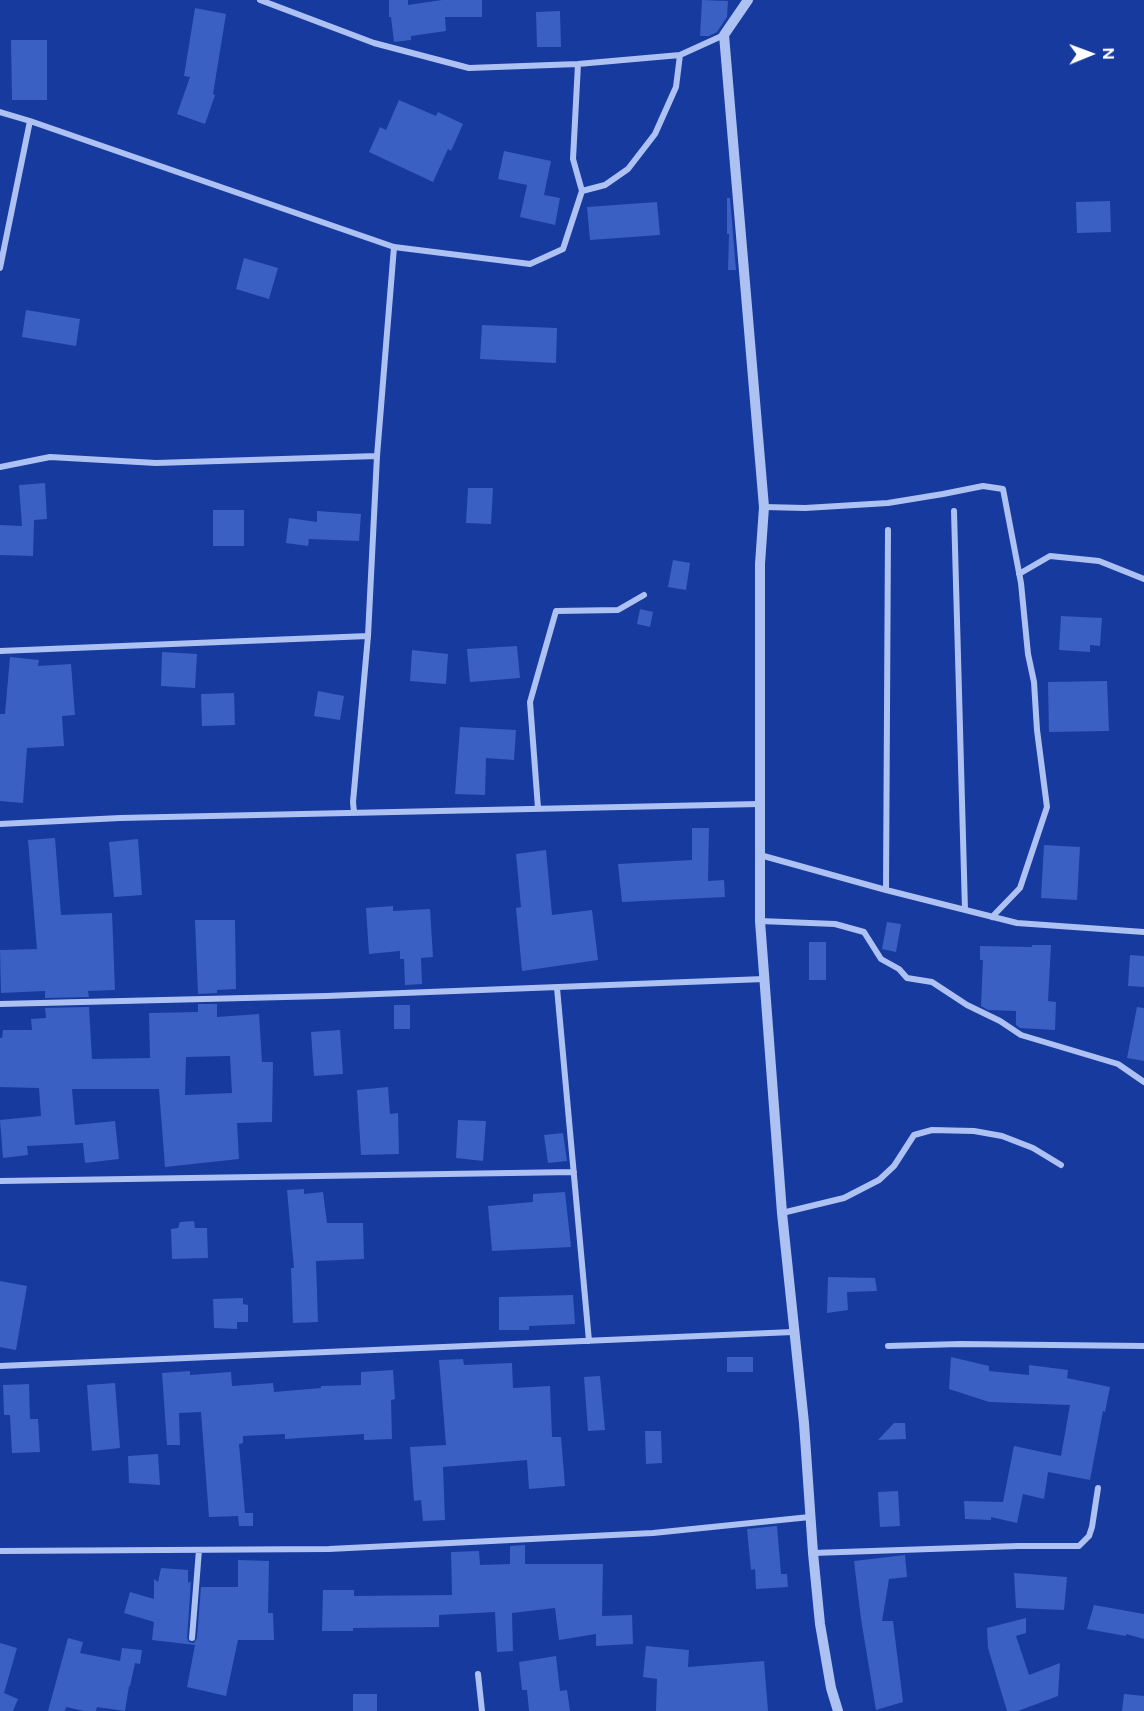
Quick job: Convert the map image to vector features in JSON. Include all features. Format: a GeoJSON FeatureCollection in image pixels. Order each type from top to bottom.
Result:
{"type":"FeatureCollection","features":[{"type":"Feature","properties":{"kind":"street"},"geometry":{"type":"LineString","coordinates":[[260,0],[374,43],[469,68],[578,64],[680,55],[724,35],[747,0]]}},
{"type":"Feature","properties":{"kind":"street"},"geometry":{"type":"LineString","coordinates":[[724,35],[764,507],[760,564],[760,921],[782,1213],[804,1423],[820,1624],[831,1688],[838,1711]]}},
{"type":"Feature","properties":{"kind":"street"},"geometry":{"type":"LineString","coordinates":[[582,190],[605,185],[628,169],[655,134],[676,87],[680,55]]}},
{"type":"Feature","properties":{"kind":"street"},"geometry":{"type":"LineString","coordinates":[[0,112],[394,247],[531,264],[563,249],[582,190],[573,159],[578,64]]}},
{"type":"Feature","properties":{"kind":"street"},"geometry":{"type":"LineString","coordinates":[[0,268],[30,121]]}},
{"type":"Feature","properties":{"kind":"street"},"geometry":{"type":"LineString","coordinates":[[354,812],[368,636],[377,456],[394,247]]}},
{"type":"Feature","properties":{"kind":"street"},"geometry":{"type":"LineString","coordinates":[[0,466],[50,457],[156,463],[377,456]]}},
{"type":"Feature","properties":{"kind":"street"},"geometry":{"type":"LineString","coordinates":[[764,507],[805,508],[888,503],[983,486],[1003,489],[1019,574],[1028,654],[1034,682],[1037,730],[1047,807],[1020,888],[992,917]]}},
{"type":"Feature","properties":{"kind":"street"},"geometry":{"type":"LineString","coordinates":[[954,511],[965,910]]}},
{"type":"Feature","properties":{"kind":"street"},"geometry":{"type":"LineString","coordinates":[[886,890],[888,530]]}},
{"type":"Feature","properties":{"kind":"street"},"geometry":{"type":"LineString","coordinates":[[1019,574],[1050,556],[1099,561],[1144,579]]}},
{"type":"Feature","properties":{"kind":"street"},"geometry":{"type":"LineString","coordinates":[[538,808],[530,702],[556,611],[618,610],[644,595]]}},
{"type":"Feature","properties":{"kind":"street"},"geometry":{"type":"LineString","coordinates":[[0,651],[368,636]]}},
{"type":"Feature","properties":{"kind":"street"},"geometry":{"type":"LineString","coordinates":[[0,824],[120,818],[759,804]]}},
{"type":"Feature","properties":{"kind":"street"},"geometry":{"type":"LineString","coordinates":[[759,855],[1017,923],[1144,932]]}},
{"type":"Feature","properties":{"kind":"street"},"geometry":{"type":"LineString","coordinates":[[760,921],[835,924],[864,932],[881,959],[899,969],[908,978],[932,982],[967,1005],[1000,1021],[1021,1035],[1118,1064],[1144,1082]]}},
{"type":"Feature","properties":{"kind":"street"},"geometry":{"type":"LineString","coordinates":[[0,1004],[326,996],[764,979]]}},
{"type":"Feature","properties":{"kind":"street"},"geometry":{"type":"LineString","coordinates":[[557,988],[589,1341]]}},
{"type":"Feature","properties":{"kind":"street"},"geometry":{"type":"LineString","coordinates":[[782,1213],[844,1198],[879,1180],[894,1166],[914,1135],[932,1130],[974,1131],[1002,1136],[1033,1148],[1061,1165]]}},
{"type":"Feature","properties":{"kind":"street"},"geometry":{"type":"LineString","coordinates":[[0,1181],[574,1172]]}},
{"type":"Feature","properties":{"kind":"street"},"geometry":{"type":"LineString","coordinates":[[0,1366],[793,1332]]}},
{"type":"Feature","properties":{"kind":"street"},"geometry":{"type":"LineString","coordinates":[[888,1346],[961,1344],[1144,1346]]}},
{"type":"Feature","properties":{"kind":"street"},"geometry":{"type":"LineString","coordinates":[[813,1553],[1079,1546],[1089,1536],[1092,1527],[1098,1488]]}},
{"type":"Feature","properties":{"kind":"street"},"geometry":{"type":"LineString","coordinates":[[0,1551],[329,1549],[653,1533],[810,1517]]}},
{"type":"Feature","properties":{"kind":"street"},"geometry":{"type":"LineString","coordinates":[[192,1638],[200,1550]]}},
{"type":"Feature","properties":{"kind":"street"},"geometry":{"type":"LineString","coordinates":[[478,1674],[482,1711]]}},
{"type":"Feature","properties":{"kind":"building"},"geometry":{"type":"Polygon","coordinates":[[[389,0],[408,0],[408,5],[442,0],[482,0],[482,17],[445,17],[446,31],[411,36],[411,40],[394,42],[391,17],[389,17],[389,0]]]}},
{"type":"Feature","properties":{"kind":"building"},"geometry":{"type":"Polygon","coordinates":[[[702,0],[728,1],[727,17],[717,32],[709,36],[700,36],[702,0]]]}},
{"type":"Feature","properties":{"kind":"building"},"geometry":{"type":"Polygon","coordinates":[[[195,8],[226,14],[213,94],[215,95],[205,124],[177,114],[190,77],[184,76],[195,8]]]}},
{"type":"Feature","properties":{"kind":"building"},"geometry":{"type":"Polygon","coordinates":[[[560,11],[561,47],[537,47],[536,12],[560,11]]]}},
{"type":"Feature","properties":{"kind":"building"},"geometry":{"type":"Polygon","coordinates":[[[11,40],[47,40],[47,100],[12,100],[11,40]]]}},
{"type":"Feature","properties":{"kind":"building"},"geometry":{"type":"Polygon","coordinates":[[[399,100],[436,116],[438,112],[463,124],[451,151],[448,149],[433,182],[369,152],[380,127],[386,130],[399,100]]]}},
{"type":"Feature","properties":{"kind":"building"},"geometry":{"type":"Polygon","coordinates":[[[504,151],[551,161],[544,195],[560,198],[555,225],[520,217],[527,185],[498,179],[504,151]]]}},
{"type":"Feature","properties":{"kind":"building"},"geometry":{"type":"Polygon","coordinates":[[[727,198],[730,198],[736,270],[728,270],[727,198]]]}},
{"type":"Feature","properties":{"kind":"building"},"geometry":{"type":"Polygon","coordinates":[[[1110,201],[1111,232],[1077,233],[1076,202],[1110,201]]]}},
{"type":"Feature","properties":{"kind":"building"},"geometry":{"type":"Polygon","coordinates":[[[657,202],[660,235],[590,240],[587,207],[657,202]]]}},
{"type":"Feature","properties":{"kind":"building"},"geometry":{"type":"Polygon","coordinates":[[[244,258],[278,268],[269,299],[236,289],[244,258]]]}},
{"type":"Feature","properties":{"kind":"building"},"geometry":{"type":"Polygon","coordinates":[[[26,310],[80,319],[76,346],[22,337],[26,310]]]}},
{"type":"Feature","properties":{"kind":"building"},"geometry":{"type":"Polygon","coordinates":[[[482,325],[557,328],[556,363],[480,359],[482,325]]]}},
{"type":"Feature","properties":{"kind":"building"},"geometry":{"type":"Polygon","coordinates":[[[45,483],[47,519],[34,520],[33,556],[0,555],[0,525],[22,526],[19,485],[45,483]]]}},
{"type":"Feature","properties":{"kind":"building"},"geometry":{"type":"Polygon","coordinates":[[[468,488],[493,488],[491,524],[466,523],[468,488]]]}},
{"type":"Feature","properties":{"kind":"building"},"geometry":{"type":"Polygon","coordinates":[[[213,510],[244,510],[244,546],[213,546],[213,510]]]}},
{"type":"Feature","properties":{"kind":"building"},"geometry":{"type":"Polygon","coordinates":[[[317,511],[361,514],[359,541],[309,539],[308,546],[286,543],[289,518],[317,522],[317,511]]]}},
{"type":"Feature","properties":{"kind":"building"},"geometry":{"type":"Polygon","coordinates":[[[673,560],[690,563],[686,590],[668,587],[673,560]]]}},
{"type":"Feature","properties":{"kind":"building"},"geometry":{"type":"Polygon","coordinates":[[[640,609],[653,612],[650,627],[637,624],[640,609]]]}},
{"type":"Feature","properties":{"kind":"building"},"geometry":{"type":"Polygon","coordinates":[[[1061,616],[1102,618],[1100,646],[1090,645],[1090,652],[1059,650],[1061,616]]]}},
{"type":"Feature","properties":{"kind":"building"},"geometry":{"type":"Polygon","coordinates":[[[517,646],[520,678],[470,682],[467,649],[517,646]]]}},
{"type":"Feature","properties":{"kind":"building"},"geometry":{"type":"Polygon","coordinates":[[[412,650],[448,654],[446,684],[410,681],[412,650]]]}},
{"type":"Feature","properties":{"kind":"building"},"geometry":{"type":"Polygon","coordinates":[[[162,652],[197,654],[195,688],[161,686],[162,652]]]}},
{"type":"Feature","properties":{"kind":"building"},"geometry":{"type":"Polygon","coordinates":[[[10,657],[39,660],[38,666],[71,664],[75,715],[62,716],[64,746],[27,748],[23,803],[0,801],[0,714],[5,714],[10,657]]]}},
{"type":"Feature","properties":{"kind":"building"},"geometry":{"type":"Polygon","coordinates":[[[1107,681],[1109,731],[1049,732],[1048,682],[1107,681]]]}},
{"type":"Feature","properties":{"kind":"building"},"geometry":{"type":"Polygon","coordinates":[[[318,691],[344,696],[340,720],[314,716],[318,691]]]}},
{"type":"Feature","properties":{"kind":"building"},"geometry":{"type":"Polygon","coordinates":[[[234,693],[235,725],[202,726],[201,694],[234,693]]]}},
{"type":"Feature","properties":{"kind":"building"},"geometry":{"type":"Polygon","coordinates":[[[460,727],[516,730],[514,760],[486,758],[485,795],[455,794],[460,727]]]}},
{"type":"Feature","properties":{"kind":"building"},"geometry":{"type":"Polygon","coordinates":[[[692,828],[709,828],[708,881],[724,880],[725,897],[622,902],[618,864],[692,860],[692,828]]]}},
{"type":"Feature","properties":{"kind":"building"},"geometry":{"type":"Polygon","coordinates":[[[55,838],[61,915],[112,913],[115,990],[88,991],[89,997],[45,998],[45,991],[1,993],[0,950],[37,949],[28,840],[55,838]]]}},
{"type":"Feature","properties":{"kind":"building"},"geometry":{"type":"Polygon","coordinates":[[[138,839],[142,895],[114,897],[109,842],[138,839]]]}},
{"type":"Feature","properties":{"kind":"building"},"geometry":{"type":"Polygon","coordinates":[[[1044,845],[1080,847],[1077,900],[1041,898],[1044,845]]]}},
{"type":"Feature","properties":{"kind":"building"},"geometry":{"type":"Polygon","coordinates":[[[546,850],[552,915],[592,910],[598,960],[522,971],[516,908],[521,907],[516,854],[546,850]]]}},
{"type":"Feature","properties":{"kind":"building"},"geometry":{"type":"Polygon","coordinates":[[[393,906],[393,911],[430,909],[433,957],[421,958],[422,984],[405,985],[404,959],[400,959],[400,951],[369,954],[366,908],[393,906]]]}},
{"type":"Feature","properties":{"kind":"building"},"geometry":{"type":"Polygon","coordinates":[[[195,920],[235,920],[236,989],[198,994],[195,920]]]}},
{"type":"Feature","properties":{"kind":"building"},"geometry":{"type":"Polygon","coordinates":[[[887,922],[901,924],[896,952],[882,949],[887,922]]]}},
{"type":"Feature","properties":{"kind":"building"},"geometry":{"type":"Polygon","coordinates":[[[809,942],[826,942],[826,980],[809,980],[809,942]]]}},
{"type":"Feature","properties":{"kind":"building"},"geometry":{"type":"Polygon","coordinates":[[[1032,945],[1051,945],[1048,1001],[1056,1002],[1055,1030],[1020,1028],[1016,1025],[1016,1011],[988,1010],[981,1006],[983,960],[980,960],[980,946],[1032,947],[1032,945]]]}},
{"type":"Feature","properties":{"kind":"building"},"geometry":{"type":"Polygon","coordinates":[[[1130,955],[1144,956],[1144,987],[1128,986],[1130,955]]]}},
{"type":"Feature","properties":{"kind":"building"},"geometry":{"type":"Polygon","coordinates":[[[198,1004],[217,1004],[217,1017],[259,1014],[262,1062],[273,1062],[272,1122],[237,1123],[239,1159],[165,1167],[159,1089],[72,1089],[75,1125],[115,1121],[119,1159],[85,1163],[83,1143],[27,1146],[28,1155],[3,1158],[0,1120],[41,1116],[39,1088],[0,1087],[0,1038],[2,1038],[3,1030],[32,1030],[31,1019],[46,1018],[45,1008],[89,1007],[92,1059],[150,1058],[149,1013],[198,1012],[198,1004]],[[230,1056],[186,1057],[185,1095],[232,1093],[230,1056]]]}},
{"type":"Feature","properties":{"kind":"building"},"geometry":{"type":"Polygon","coordinates":[[[394,1005],[410,1005],[410,1029],[394,1029],[394,1005]]]}},
{"type":"Feature","properties":{"kind":"building"},"geometry":{"type":"Polygon","coordinates":[[[1137,1007],[1144,1008],[1144,1061],[1127,1058],[1137,1007]]]}},
{"type":"Feature","properties":{"kind":"building"},"geometry":{"type":"Polygon","coordinates":[[[340,1030],[343,1074],[314,1076],[311,1032],[340,1030]]]}},
{"type":"Feature","properties":{"kind":"building"},"geometry":{"type":"Polygon","coordinates":[[[388,1087],[390,1114],[398,1113],[399,1154],[361,1155],[357,1090],[388,1087]]]}},
{"type":"Feature","properties":{"kind":"building"},"geometry":{"type":"Polygon","coordinates":[[[458,1120],[486,1121],[483,1161],[456,1158],[458,1120]]]}},
{"type":"Feature","properties":{"kind":"building"},"geometry":{"type":"Polygon","coordinates":[[[563,1133],[567,1161],[548,1163],[544,1135],[563,1133]]]}},
{"type":"Feature","properties":{"kind":"building"},"geometry":{"type":"Polygon","coordinates":[[[304,1189],[304,1194],[323,1192],[327,1223],[363,1223],[364,1259],[316,1261],[318,1322],[293,1323],[291,1268],[294,1268],[287,1190],[304,1189]]]}},
{"type":"Feature","properties":{"kind":"building"},"geometry":{"type":"Polygon","coordinates":[[[565,1192],[571,1247],[492,1251],[488,1206],[533,1202],[533,1194],[565,1192]]]}},
{"type":"Feature","properties":{"kind":"building"},"geometry":{"type":"Polygon","coordinates":[[[194,1221],[195,1228],[207,1228],[208,1258],[172,1259],[171,1229],[178,1228],[180,1222],[194,1221]]]}},
{"type":"Feature","properties":{"kind":"building"},"geometry":{"type":"Polygon","coordinates":[[[828,1277],[875,1278],[877,1291],[847,1292],[848,1310],[827,1313],[828,1277]]]}},
{"type":"Feature","properties":{"kind":"building"},"geometry":{"type":"Polygon","coordinates":[[[0,1281],[27,1286],[16,1350],[0,1347],[0,1281]]]}},
{"type":"Feature","properties":{"kind":"building"},"geometry":{"type":"Polygon","coordinates":[[[573,1295],[575,1324],[529,1326],[529,1330],[499,1330],[499,1297],[573,1295]]]}},
{"type":"Feature","properties":{"kind":"building"},"geometry":{"type":"Polygon","coordinates":[[[243,1298],[243,1304],[248,1305],[248,1322],[237,1322],[237,1329],[214,1328],[213,1299],[243,1298]]]}},
{"type":"Feature","properties":{"kind":"building"},"geometry":{"type":"Polygon","coordinates":[[[727,1357],[753,1357],[753,1372],[727,1372],[727,1357]]]}},
{"type":"Feature","properties":{"kind":"building"},"geometry":{"type":"Polygon","coordinates":[[[951,1357],[989,1366],[989,1371],[1029,1375],[1029,1365],[1068,1370],[1067,1378],[1110,1387],[1090,1480],[1048,1472],[1044,1499],[1023,1494],[1017,1523],[991,1517],[991,1520],[965,1519],[964,1501],[1003,1502],[1014,1446],[1061,1456],[1070,1405],[989,1402],[949,1389],[951,1357]]]}},
{"type":"Feature","properties":{"kind":"building"},"geometry":{"type":"Polygon","coordinates":[[[463,1359],[464,1365],[512,1363],[513,1388],[550,1386],[552,1437],[561,1437],[565,1486],[529,1489],[527,1460],[443,1467],[445,1520],[423,1521],[421,1500],[414,1501],[410,1447],[446,1445],[439,1360],[463,1359]]]}},
{"type":"Feature","properties":{"kind":"building"},"geometry":{"type":"Polygon","coordinates":[[[393,1370],[395,1399],[391,1400],[392,1439],[364,1440],[364,1434],[285,1439],[285,1434],[243,1436],[243,1443],[239,1444],[245,1513],[253,1513],[253,1526],[239,1526],[238,1516],[209,1517],[201,1412],[179,1413],[180,1445],[167,1445],[162,1373],[190,1371],[190,1375],[231,1372],[232,1386],[273,1383],[274,1392],[321,1388],[321,1386],[361,1385],[361,1372],[393,1370]]]}},
{"type":"Feature","properties":{"kind":"building"},"geometry":{"type":"Polygon","coordinates":[[[600,1376],[605,1430],[588,1431],[584,1377],[600,1376]]]}},
{"type":"Feature","properties":{"kind":"building"},"geometry":{"type":"Polygon","coordinates":[[[115,1383],[120,1448],[92,1451],[87,1385],[115,1383]]]}},
{"type":"Feature","properties":{"kind":"building"},"geometry":{"type":"Polygon","coordinates":[[[29,1384],[30,1419],[38,1419],[40,1452],[12,1453],[10,1415],[4,1415],[3,1385],[29,1384]]]}},
{"type":"Feature","properties":{"kind":"building"},"geometry":{"type":"Polygon","coordinates":[[[894,1423],[905,1423],[906,1439],[878,1440],[894,1423]]]}},
{"type":"Feature","properties":{"kind":"building"},"geometry":{"type":"Polygon","coordinates":[[[645,1431],[661,1431],[662,1463],[646,1464],[645,1431]]]}},
{"type":"Feature","properties":{"kind":"building"},"geometry":{"type":"Polygon","coordinates":[[[158,1454],[160,1485],[129,1483],[128,1456],[158,1454]]]}},
{"type":"Feature","properties":{"kind":"building"},"geometry":{"type":"Polygon","coordinates":[[[898,1491],[900,1526],[880,1527],[878,1492],[898,1491]]]}},
{"type":"Feature","properties":{"kind":"building"},"geometry":{"type":"Polygon","coordinates":[[[777,1526],[781,1574],[787,1574],[788,1587],[756,1589],[755,1569],[751,1570],[747,1529],[777,1526]]]}},
{"type":"Feature","properties":{"kind":"building"},"geometry":{"type":"Polygon","coordinates":[[[525,1545],[525,1564],[603,1564],[602,1616],[632,1615],[633,1644],[596,1646],[596,1634],[559,1640],[555,1608],[512,1613],[513,1651],[497,1652],[495,1612],[439,1615],[439,1627],[353,1628],[353,1631],[322,1631],[323,1590],[354,1590],[354,1596],[452,1595],[451,1552],[479,1551],[480,1565],[510,1564],[510,1546],[525,1545]]]}},
{"type":"Feature","properties":{"kind":"building"},"geometry":{"type":"Polygon","coordinates":[[[905,1555],[907,1577],[889,1579],[882,1621],[893,1621],[903,1702],[876,1710],[854,1561],[905,1555]]]}},
{"type":"Feature","properties":{"kind":"building"},"geometry":{"type":"Polygon","coordinates":[[[238,1560],[269,1561],[268,1613],[273,1613],[274,1640],[238,1640],[226,1696],[187,1687],[195,1645],[152,1640],[154,1622],[124,1613],[130,1592],[154,1599],[154,1579],[158,1582],[161,1568],[188,1570],[188,1583],[191,1581],[187,1638],[189,1642],[194,1643],[197,1638],[201,1587],[238,1587],[238,1560]]]}},
{"type":"Feature","properties":{"kind":"building"},"geometry":{"type":"Polygon","coordinates":[[[1014,1573],[1067,1577],[1064,1610],[1016,1608],[1014,1573]]]}},
{"type":"Feature","properties":{"kind":"building"},"geometry":{"type":"Polygon","coordinates":[[[1094,1605],[1144,1614],[1144,1639],[1126,1634],[1126,1636],[1087,1629],[1094,1605]]]}},
{"type":"Feature","properties":{"kind":"building"},"geometry":{"type":"Polygon","coordinates":[[[1026,1618],[1026,1633],[1016,1636],[1029,1675],[1060,1663],[1058,1696],[1018,1711],[1007,1711],[988,1648],[987,1628],[1026,1618]]]}},
{"type":"Feature","properties":{"kind":"building"},"geometry":{"type":"Polygon","coordinates":[[[68,1638],[83,1642],[80,1653],[120,1661],[122,1648],[142,1650],[140,1664],[135,1663],[125,1711],[97,1707],[96,1711],[84,1711],[66,1707],[65,1711],[48,1711],[68,1638]]]}},
{"type":"Feature","properties":{"kind":"building"},"geometry":{"type":"Polygon","coordinates":[[[0,1643],[17,1648],[4,1693],[18,1699],[13,1711],[0,1711],[0,1643]]]}},
{"type":"Feature","properties":{"kind":"building"},"geometry":{"type":"Polygon","coordinates":[[[646,1646],[689,1650],[688,1667],[764,1661],[768,1711],[656,1711],[657,1679],[643,1677],[646,1646]]]}},
{"type":"Feature","properties":{"kind":"building"},"geometry":{"type":"Polygon","coordinates":[[[556,1656],[560,1691],[567,1690],[570,1711],[529,1711],[527,1690],[522,1690],[519,1662],[556,1656]]]}},
{"type":"Feature","properties":{"kind":"building"},"geometry":{"type":"Polygon","coordinates":[[[353,1694],[377,1694],[377,1711],[353,1711],[353,1694]]]}},
{"type":"Feature","properties":{"kind":"building"},"geometry":{"type":"Polygon","coordinates":[[[1124,1694],[1144,1696],[1144,1711],[1122,1711],[1124,1694]]]}}]}
